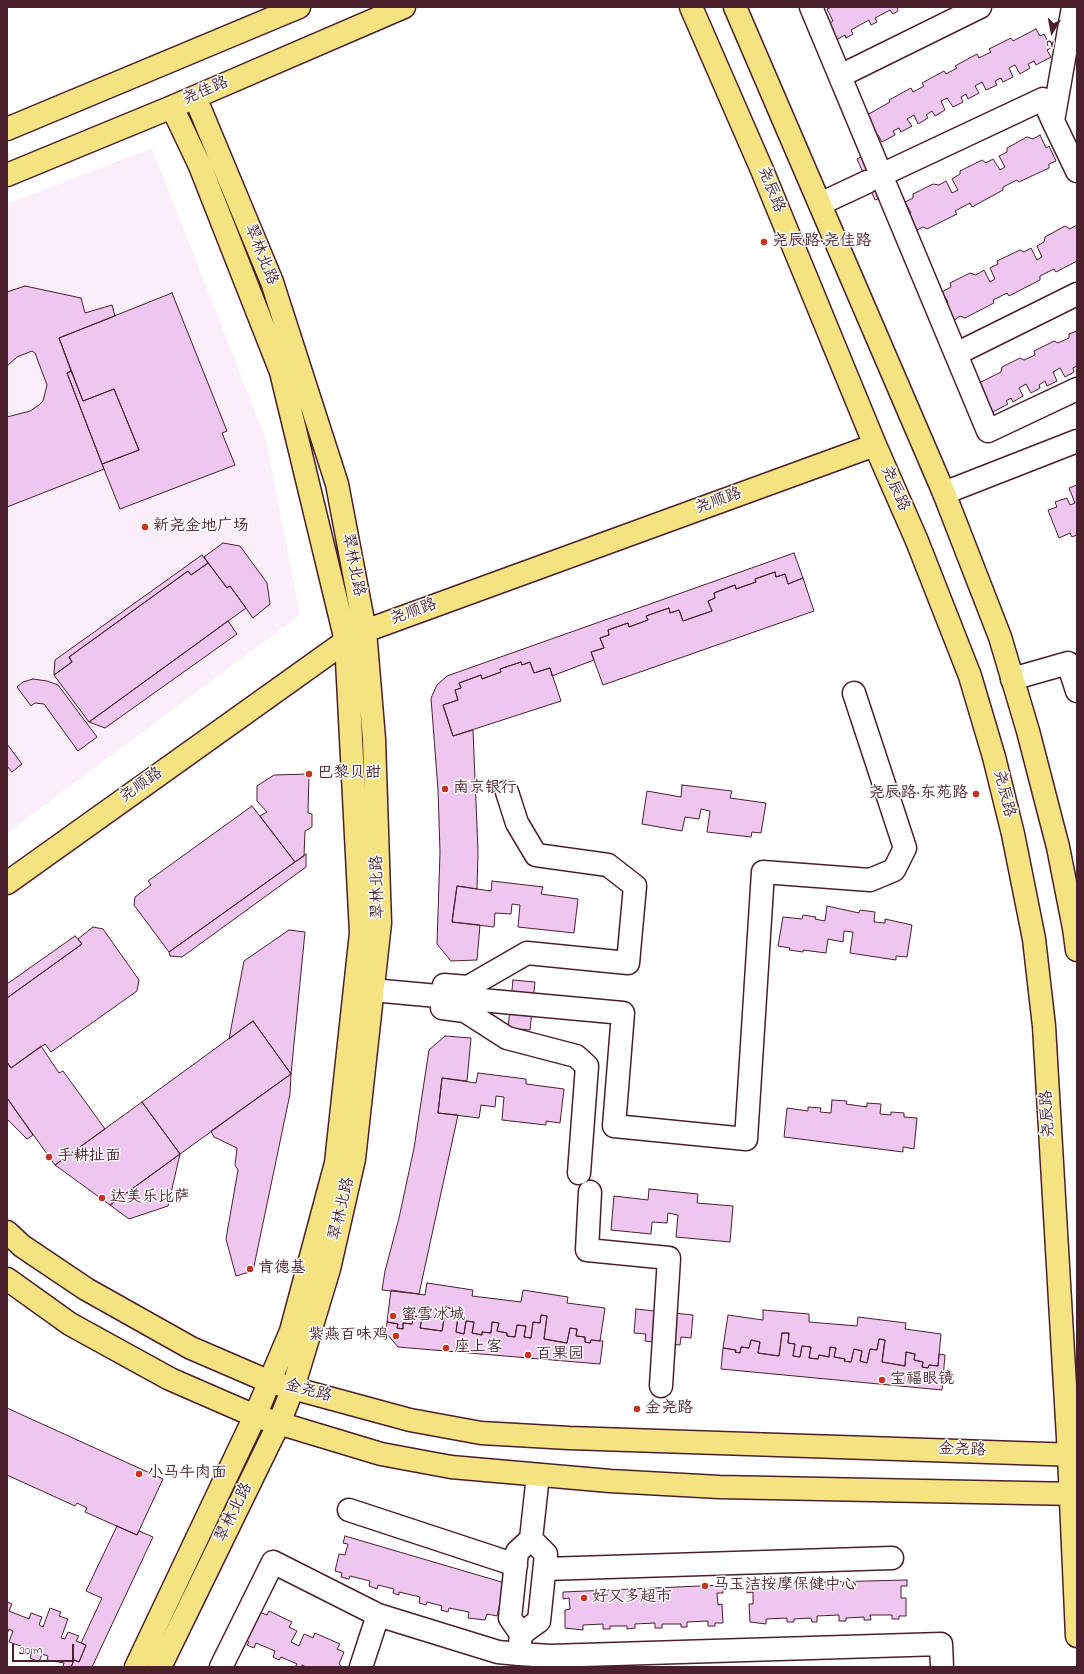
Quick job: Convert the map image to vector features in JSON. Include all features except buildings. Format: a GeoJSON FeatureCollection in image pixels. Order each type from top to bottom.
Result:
{"type":"FeatureCollection","features":[{"type":"Feature","properties":{"kind":"main road"},"geometry":{"type":"LineString","coordinates":[[7,129],[299,7]]}},
{"type":"Feature","properties":{"kind":"main road","name":"尧佳路"},"geometry":{"type":"LineString","coordinates":[[7,175],[172,107],[404,7]]}},
{"type":"Feature","properties":{"kind":"main road","name":"尧辰路"},"geometry":{"type":"LineString","coordinates":[[691,7],[762,170],[875,445],[917,542],[970,676],[1003,795],[1034,939],[1044,1026],[1073,1455],[1077,1636]]}},
{"type":"Feature","properties":{"kind":"main road"},"geometry":{"type":"LineString","coordinates":[[735,7],[944,493],[1000,637],[1058,847],[1076,937]]}},
{"type":"Feature","properties":{"kind":"main road","name":"翠林北路"},"geometry":{"type":"LineString","coordinates":[[160,1667],[279,1422],[292,1388],[329,1269],[354,1159],[380,923],[374,739],[365,631],[337,484],[272,282],[195,97]]}},
{"type":"Feature","properties":{"kind":"main road","name":"翠林北路"},"geometry":{"type":"LineString","coordinates":[[136,1667],[255,1416],[291,1331],[336,1163],[362,933],[346,641],[281,372],[200,166],[172,107]]}},
{"type":"Feature","properties":{"kind":"main road","name":"尧顺路"},"geometry":{"type":"LineString","coordinates":[[7,883],[346,641],[365,631],[875,445]]}},
{"type":"Feature","properties":{"kind":"main road","name":"金尧路"},"geometry":{"type":"LineString","coordinates":[[7,1232],[22,1246],[86,1289],[191,1348],[270,1382],[410,1420],[481,1433],[569,1438],[1073,1455]]}},
{"type":"Feature","properties":{"kind":"main road"},"geometry":{"type":"LineString","coordinates":[[7,1279],[70,1324],[170,1379],[255,1416],[381,1454],[450,1467],[538,1476],[718,1487],[1074,1494]]}},
{"type":"Feature","properties":{"kind":"street"},"geometry":{"type":"LineString","coordinates":[[811,7],[840,76],[875,178],[956,354],[988,431],[1077,389]]}},
{"type":"Feature","properties":{"kind":"street"},"geometry":{"type":"LineString","coordinates":[[840,76],[980,7]]}},
{"type":"Feature","properties":{"kind":"street"},"geometry":{"type":"LineString","coordinates":[[1053,121],[1073,7]]}},
{"type":"Feature","properties":{"kind":"street"},"geometry":{"type":"LineString","coordinates":[[820,204],[1043,99],[1077,171]]}},
{"type":"Feature","properties":{"kind":"street"},"geometry":{"type":"LineString","coordinates":[[956,354],[1077,294]]}},
{"type":"Feature","properties":{"kind":"street"},"geometry":{"type":"LineString","coordinates":[[944,493],[1077,441]]}},
{"type":"Feature","properties":{"kind":"street"},"geometry":{"type":"LineString","coordinates":[[1012,679],[1068,663],[1077,691]]}},
{"type":"Feature","properties":{"kind":"street"},"geometry":{"type":"LineString","coordinates":[[372,990],[623,1013],[614,1126],[746,1139],[763,872],[870,880],[894,870],[906,848],[854,693]]}},
{"type":"Feature","properties":{"kind":"street"},"geometry":{"type":"LineString","coordinates":[[372,990],[468,987],[527,953],[628,963],[635,886],[608,865],[536,855],[517,823],[507,792]]}},
{"type":"Feature","properties":{"kind":"street"},"geometry":{"type":"LineString","coordinates":[[372,990],[465,1011],[507,1038],[576,1056],[587,1066],[579,1173]]}},
{"type":"Feature","properties":{"kind":"street"},"geometry":{"type":"LineString","coordinates":[[590,1192],[587,1250],[669,1258],[661,1386]]}},
{"type":"Feature","properties":{"kind":"street"},"geometry":{"type":"LineString","coordinates":[[538,1476],[532,1539],[517,1552],[510,1618],[520,1644],[550,1656],[737,1659],[941,1644],[942,1667]]}},
{"type":"Feature","properties":{"kind":"street"},"geometry":{"type":"LineString","coordinates":[[348,1510],[516,1565]]}},
{"type":"Feature","properties":{"kind":"street"},"geometry":{"type":"LineString","coordinates":[[229,1665],[273,1562],[378,1615],[498,1652],[520,1644],[539,1621],[545,1569],[546,1554],[532,1539]]}},
{"type":"Feature","properties":{"kind":"street"},"geometry":{"type":"LineString","coordinates":[[545,1569],[892,1558]]}},
{"type":"Feature","properties":{"kind":"street"},"geometry":{"type":"LineString","coordinates":[[361,1667],[378,1615]]}},
{"type":"Feature","properties":{"kind":"shaded area","name":"新尧金地广场"},"geometry":{"type":"Polygon","coordinates":[[[152,148],[266,439],[300,615],[7,833],[7,204],[152,148]]]}},
{"type":"Feature","properties":{"kind":"place","name":"尧辰路·尧佳路"},"geometry":{"type":"Point","coordinates":[764,242]}},
{"type":"Feature","properties":{"kind":"place","name":"新尧金地广场"},"geometry":{"type":"Point","coordinates":[145,527]}},
{"type":"Feature","properties":{"kind":"place","name":"巴黎贝甜"},"geometry":{"type":"Point","coordinates":[309,774]}},
{"type":"Feature","properties":{"kind":"place","name":"南京银行"},"geometry":{"type":"Point","coordinates":[445,789]}},
{"type":"Feature","properties":{"kind":"place","name":"尧辰路·东苑路"},"geometry":{"type":"Point","coordinates":[976,794]}},
{"type":"Feature","properties":{"kind":"place","name":"手耕扯面"},"geometry":{"type":"Point","coordinates":[49,1157]}},
{"type":"Feature","properties":{"kind":"place","name":"达美乐比萨"},"geometry":{"type":"Point","coordinates":[102,1198]}},
{"type":"Feature","properties":{"kind":"place","name":"肯德基"},"geometry":{"type":"Point","coordinates":[250,1269]}},
{"type":"Feature","properties":{"kind":"place","name":"蜜雪冰城"},"geometry":{"type":"Point","coordinates":[393,1316]}},
{"type":"Feature","properties":{"kind":"place","name":"紫燕百味鸡"},"geometry":{"type":"Point","coordinates":[396,1336]}},
{"type":"Feature","properties":{"kind":"place","name":"座上客"},"geometry":{"type":"Point","coordinates":[446,1348]}},
{"type":"Feature","properties":{"kind":"place","name":"百果园"},"geometry":{"type":"Point","coordinates":[528,1355]}},
{"type":"Feature","properties":{"kind":"place","name":"宝福眼镜"},"geometry":{"type":"Point","coordinates":[882,1380]}},
{"type":"Feature","properties":{"kind":"place","name":"金尧路"},"geometry":{"type":"Point","coordinates":[637,1409]}},
{"type":"Feature","properties":{"kind":"place","name":"小马牛肉面"},"geometry":{"type":"Point","coordinates":[139,1474]}},
{"type":"Feature","properties":{"kind":"place","name":"马玉洁按摩保健中心"},"geometry":{"type":"Point","coordinates":[705,1586]}},
{"type":"Feature","properties":{"kind":"place","name":"好又多超市"},"geometry":{"type":"Point","coordinates":[584,1598]}}]}
